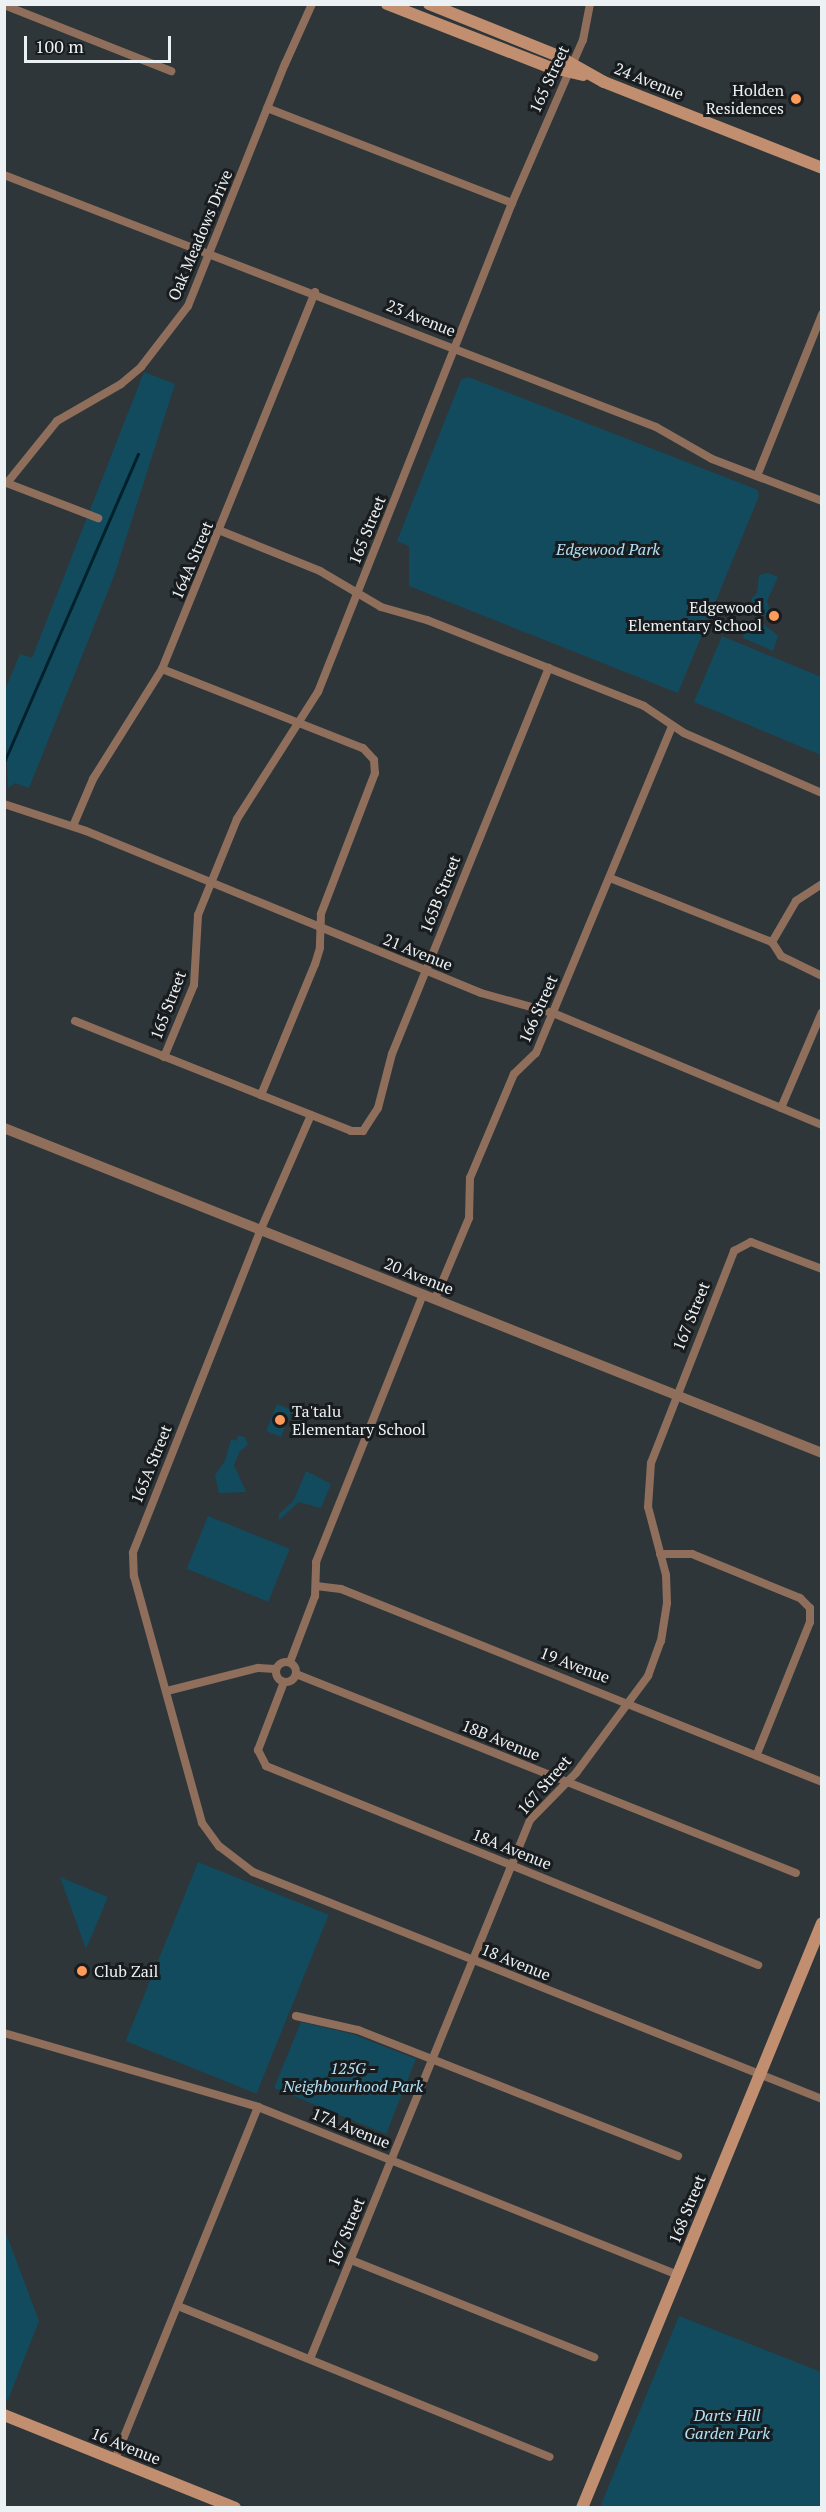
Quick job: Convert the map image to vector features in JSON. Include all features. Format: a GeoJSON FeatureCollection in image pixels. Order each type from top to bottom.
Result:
{"type":"FeatureCollection","features":[{"type":"Feature","properties":{"kind":"main road","name":"24 Avenue"},"geometry":{"type":"LineString","coordinates":[[387,4],[570,68],[822,168]]}},
{"type":"Feature","properties":{"kind":"main road","name":"24 Avenue"},"geometry":{"type":"LineString","coordinates":[[429,4],[570,68]]}},
{"type":"Feature","properties":{"kind":"main road","name":"168 Street"},"geometry":{"type":"LineString","coordinates":[[582,2508],[822,1923]]}},
{"type":"Feature","properties":{"kind":"main road","name":"16 Avenue"},"geometry":{"type":"LineString","coordinates":[[4,2415],[235,2508]]}},
{"type":"Feature","properties":{"kind":"street","name":"Oak Meadows Drive"},"geometry":{"type":"LineString","coordinates":[[6,482],[57,421],[121,384],[154,355],[188,306],[212,254],[267,108],[312,4]]}},
{"type":"Feature","properties":{"kind":"street","name":"165 Street"},"geometry":{"type":"LineString","coordinates":[[164,1057],[194,985],[198,967],[195,942],[198,915],[210,884],[241,812],[318,692],[512,203],[585,36],[590,4]]}},
{"type":"Feature","properties":{"kind":"street"},"geometry":{"type":"LineString","coordinates":[[4,5],[171,71]]}},
{"type":"Feature","properties":{"kind":"street"},"geometry":{"type":"LineString","coordinates":[[267,108],[512,203]]}},
{"type":"Feature","properties":{"kind":"street","name":"23 Avenue"},"geometry":{"type":"LineString","coordinates":[[4,175],[315,292],[670,433],[712,459],[822,501]]}},
{"type":"Feature","properties":{"kind":"street","name":"164A Street"},"geometry":{"type":"LineString","coordinates":[[73,826],[93,779],[162,669],[221,531],[315,292]]}},
{"type":"Feature","properties":{"kind":"street"},"geometry":{"type":"LineString","coordinates":[[757,476],[822,314]]}},
{"type":"Feature","properties":{"kind":"street"},"geometry":{"type":"LineString","coordinates":[[6,482],[98,518]]}},
{"type":"Feature","properties":{"kind":"street"},"geometry":{"type":"LineString","coordinates":[[221,531],[320,571],[357,596],[644,706],[672,727],[822,794]]}},
{"type":"Feature","properties":{"kind":"street","name":"165B Street"},"geometry":{"type":"LineString","coordinates":[[311,1115],[351,1131],[363,1131],[378,1108],[392,1054],[549,668]]}},
{"type":"Feature","properties":{"kind":"street"},"geometry":{"type":"LineString","coordinates":[[162,669],[363,748],[374,760],[375,773],[328,889],[315,964],[261,1095]]}},
{"type":"Feature","properties":{"kind":"street","name":"166 Street"},"geometry":{"type":"LineString","coordinates":[[435,1299],[469,1218],[470,1178],[514,1074],[536,1053],[672,727]]}},
{"type":"Feature","properties":{"kind":"street","name":"21 Avenue"},"geometry":{"type":"LineString","coordinates":[[4,804],[73,826],[320,929],[508,1002],[553,1013],[822,1125]]}},
{"type":"Feature","properties":{"kind":"street"},"geometry":{"type":"LineString","coordinates":[[610,878],[772,942],[781,956],[822,976]]}},
{"type":"Feature","properties":{"kind":"street"},"geometry":{"type":"LineString","coordinates":[[772,942],[796,901],[822,884]]}},
{"type":"Feature","properties":{"kind":"street"},"geometry":{"type":"LineString","coordinates":[[781,1108],[822,1012]]}},
{"type":"Feature","properties":{"kind":"street"},"geometry":{"type":"LineString","coordinates":[[75,1022],[311,1115]]}},
{"type":"Feature","properties":{"kind":"street","name":"165A Street"},"geometry":{"type":"LineString","coordinates":[[209,1835],[199,1813],[134,1576],[133,1553],[261,1229],[311,1115]]}},
{"type":"Feature","properties":{"kind":"street","name":"20 Avenue"},"geometry":{"type":"LineString","coordinates":[[4,1128],[822,1453]]}},
{"type":"Feature","properties":{"kind":"street","name":"167 Street"},"geometry":{"type":"LineString","coordinates":[[310,2359],[530,1820],[566,1782],[630,1704],[648,1676],[666,1624],[667,1587],[650,1522],[648,1480],[675,1395],[734,1251],[751,1242],[822,1269]]}},
{"type":"Feature","properties":{"kind":"street"},"geometry":{"type":"LineString","coordinates":[[276,1669],[277,1677],[284,1682],[296,1674],[290,1662],[316,1586],[316,1562],[423,1294]]}},
{"type":"Feature","properties":{"kind":"street"},"geometry":{"type":"LineString","coordinates":[[660,1554],[692,1554],[800,1598],[810,1608],[810,1622],[756,1756]]}},
{"type":"Feature","properties":{"kind":"street","name":"19 Avenue"},"geometry":{"type":"LineString","coordinates":[[316,1586],[341,1589],[822,1782]]}},
{"type":"Feature","properties":{"kind":"street"},"geometry":{"type":"LineString","coordinates":[[167,1691],[258,1668],[276,1669],[283,1662],[290,1662]]}},
{"type":"Feature","properties":{"kind":"street","name":"18B Avenue"},"geometry":{"type":"LineString","coordinates":[[296,1674],[796,1874]]}},
{"type":"Feature","properties":{"kind":"street","name":"18A Avenue"},"geometry":{"type":"LineString","coordinates":[[284,1682],[259,1746],[259,1756],[266,1766],[758,1965]]}},
{"type":"Feature","properties":{"kind":"street","name":"18 Avenue"},"geometry":{"type":"LineString","coordinates":[[209,1835],[230,1857],[253,1872],[822,2099]]}},
{"type":"Feature","properties":{"kind":"street"},"geometry":{"type":"LineString","coordinates":[[296,2016],[358,2030],[678,2156]]}},
{"type":"Feature","properties":{"kind":"street","name":"17A Avenue"},"geometry":{"type":"LineString","coordinates":[[4,2033],[258,2107],[677,2275]]}},
{"type":"Feature","properties":{"kind":"street"},"geometry":{"type":"LineString","coordinates":[[115,2459],[258,2107]]}},
{"type":"Feature","properties":{"kind":"street"},"geometry":{"type":"LineString","coordinates":[[351,2260],[594,2357]]}},
{"type":"Feature","properties":{"kind":"street"},"geometry":{"type":"LineString","coordinates":[[178,2306],[550,2457]]}},
{"type":"Feature","properties":{"kind":"green space"},"geometry":{"type":"Polygon","coordinates":[[[144,372],[175,384],[114,576],[29,788],[15,783],[8,788],[4,692],[20,654],[32,658],[144,372]]]}},
{"type":"Feature","properties":{"kind":"green space","name":"Edgewood Park"},"geometry":{"type":"Polygon","coordinates":[[[468,377],[758,490],[759,496],[678,693],[409,586],[409,546],[397,541],[461,380],[468,377]]]}},
{"type":"Feature","properties":{"kind":"green space"},"geometry":{"type":"Polygon","coordinates":[[[768,573],[778,577],[767,601],[770,611],[762,619],[751,599],[757,593],[759,575],[768,573]]]}},
{"type":"Feature","properties":{"kind":"green space"},"geometry":{"type":"Polygon","coordinates":[[[758,619],[778,636],[773,651],[743,638],[745,625],[758,619]]]}},
{"type":"Feature","properties":{"kind":"green space"},"geometry":{"type":"Polygon","coordinates":[[[722,636],[821,677],[821,755],[694,702],[722,636]]]}},
{"type":"Feature","properties":{"kind":"green space"},"geometry":{"type":"Polygon","coordinates":[[[277,1404],[292,1410],[281,1437],[266,1431],[277,1404]]]}},
{"type":"Feature","properties":{"kind":"green space"},"geometry":{"type":"Polygon","coordinates":[[[238,1436],[245,1437],[248,1445],[240,1451],[234,1465],[246,1492],[219,1493],[215,1475],[225,1461],[231,1439],[236,1441],[238,1436]]]}},
{"type":"Feature","properties":{"kind":"green space"},"geometry":{"type":"Polygon","coordinates":[[[306,1471],[331,1484],[321,1508],[299,1502],[279,1520],[279,1514],[294,1500],[306,1471]]]}},
{"type":"Feature","properties":{"kind":"green space"},"geometry":{"type":"Polygon","coordinates":[[[208,1516],[290,1549],[268,1602],[187,1569],[208,1516]]]}},
{"type":"Feature","properties":{"kind":"green space"},"geometry":{"type":"Polygon","coordinates":[[[198,1862],[329,1915],[256,2094],[126,2041],[198,1862]]]}},
{"type":"Feature","properties":{"kind":"green space"},"geometry":{"type":"Polygon","coordinates":[[[60,1877],[108,1897],[86,1949],[60,1877]]]}},
{"type":"Feature","properties":{"kind":"green space","name":"125G - Neighbourhood Park"},"geometry":{"type":"Polygon","coordinates":[[[301,2022],[352,2034],[416,2059],[386,2134],[274,2088],[301,2022]]]}},
{"type":"Feature","properties":{"kind":"green space"},"geometry":{"type":"Polygon","coordinates":[[[4,2228],[39,2321],[8,2400],[4,2398],[4,2228]]]}},
{"type":"Feature","properties":{"kind":"green space","name":"Darts Hill Garden Park"},"geometry":{"type":"Polygon","coordinates":[[[679,2316],[821,2372],[821,2507],[600,2507],[679,2316]]]}},
{"type":"Feature","properties":{"kind":"waterway"},"geometry":{"type":"LineString","coordinates":[[4,762],[138,454]]}},
{"type":"Feature","properties":{"kind":"place","name":"Holden Residences"},"geometry":{"type":"Point","coordinates":[796,99]}},
{"type":"Feature","properties":{"kind":"place","name":"Edgewood Elementary School"},"geometry":{"type":"Point","coordinates":[774,616]}},
{"type":"Feature","properties":{"kind":"place","name":"Ta'talu Elementary School"},"geometry":{"type":"Point","coordinates":[280,1420]}},
{"type":"Feature","properties":{"kind":"place","name":"Club Zail"},"geometry":{"type":"Point","coordinates":[82,1971]}}]}
